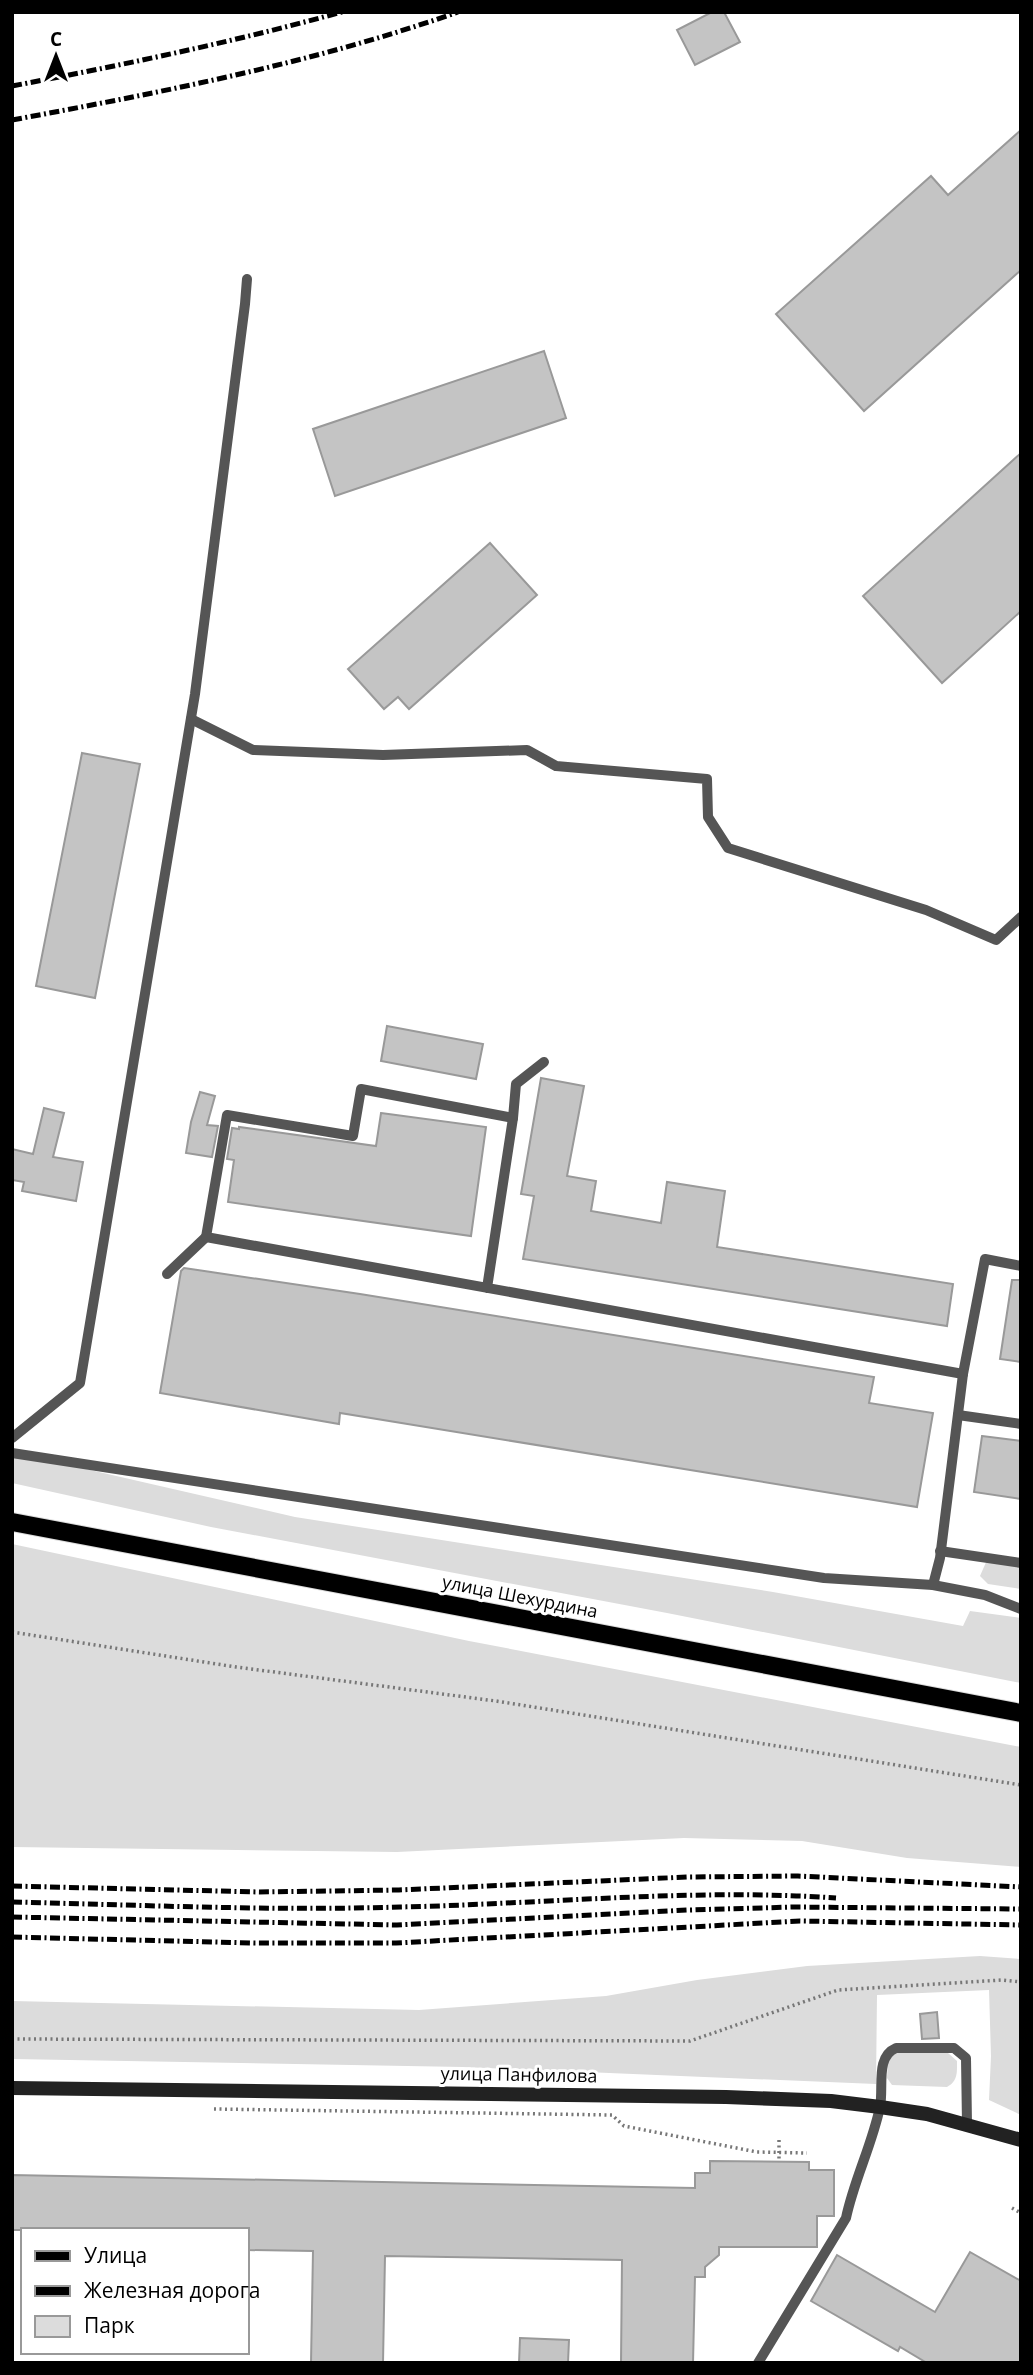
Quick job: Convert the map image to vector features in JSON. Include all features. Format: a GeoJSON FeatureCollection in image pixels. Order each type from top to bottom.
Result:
{"type":"FeatureCollection","features":[{"type":"Feature","properties":{"kind":"main road","name":"улица Шехурдина"},"geometry":{"type":"LineString","coordinates":[[12,1522],[1021,1713]]}},
{"type":"Feature","properties":{"kind":"main road","name":"улица Панфилова"},"geometry":{"type":"LineString","coordinates":[[12,2088],[712,2097],[831,2101],[927,2114],[1021,2140]]}},
{"type":"Feature","properties":{"kind":"lane"},"geometry":{"type":"LineString","coordinates":[[12,1438],[80,1383],[191,719],[247,279]]}},
{"type":"Feature","properties":{"kind":"lane"},"geometry":{"type":"LineString","coordinates":[[191,719],[253,750],[383,755],[527,750],[556,766],[707,779],[708,817],[728,848],[926,910],[996,940],[1021,917]]}},
{"type":"Feature","properties":{"kind":"lane"},"geometry":{"type":"LineString","coordinates":[[487,1288],[516,1084],[544,1062]]}},
{"type":"Feature","properties":{"kind":"lane"},"geometry":{"type":"LineString","coordinates":[[167,1275],[206,1237],[226,1115],[353,1136],[361,1089],[513,1118]]}},
{"type":"Feature","properties":{"kind":"lane"},"geometry":{"type":"LineString","coordinates":[[206,1237],[962,1374]]}},
{"type":"Feature","properties":{"kind":"lane"},"geometry":{"type":"LineString","coordinates":[[933,1585],[940,1551],[962,1374],[985,1259],[1021,1266]]}},
{"type":"Feature","properties":{"kind":"lane"},"geometry":{"type":"LineString","coordinates":[[958,1415],[1021,1424]]}},
{"type":"Feature","properties":{"kind":"lane"},"geometry":{"type":"LineString","coordinates":[[12,1453],[824,1578],[933,1585],[985,1595],[1021,1609]]}},
{"type":"Feature","properties":{"kind":"lane"},"geometry":{"type":"LineString","coordinates":[[940,1551],[1021,1563]]}},
{"type":"Feature","properties":{"kind":"lane"},"geometry":{"type":"LineString","coordinates":[[758,2363],[846,2218],[852,2191],[868,2150],[880,2106],[883,2059],[888,2051],[896,2048],[954,2049],[966,2058],[967,2124]]}},
{"type":"Feature","properties":{"kind":"path"},"geometry":{"type":"LineString","coordinates":[[12,1632],[236,1667],[496,1701],[1021,1785]]}},
{"type":"Feature","properties":{"kind":"path"},"geometry":{"type":"LineString","coordinates":[[12,2039],[690,2041],[838,1990],[1002,1980],[1021,1982]]}},
{"type":"Feature","properties":{"kind":"path"},"geometry":{"type":"LineString","coordinates":[[208,2109],[612,2115],[624,2126],[757,2152],[807,2153]]}},
{"type":"Feature","properties":{"kind":"path"},"geometry":{"type":"LineString","coordinates":[[779,2140],[779,2162]]}},
{"type":"Feature","properties":{"kind":"path"},"geometry":{"type":"LineString","coordinates":[[1012,2208],[1021,2213]]}},
{"type":"Feature","properties":{"kind":"green space"},"geometry":{"type":"Polygon","coordinates":[[[16,1453],[295,1517],[773,1592],[963,1626],[970,1611],[1021,1618],[1021,1683],[211,1527],[12,1483],[12,1457],[16,1453]]]}},
{"type":"Feature","properties":{"kind":"green space"},"geometry":{"type":"Polygon","coordinates":[[[12,1544],[469,1641],[1021,1747],[1021,1867],[907,1858],[802,1841],[684,1838],[397,1852],[12,1847],[12,1544]]]}},
{"type":"Feature","properties":{"kind":"green space"},"geometry":{"type":"Polygon","coordinates":[[[987,1560],[1021,1567],[1021,1589],[988,1584],[980,1576],[987,1560]]]}},
{"type":"Feature","properties":{"kind":"green space"},"geometry":{"type":"Polygon","coordinates":[[[980,1956],[1021,1959],[1021,2115],[989,2100],[989,1990],[877,1995],[876,2084],[463,2067],[12,2059],[12,2001],[419,2010],[606,1996],[697,1980],[807,1966],[980,1956]]]}},
{"type":"Feature","properties":{"kind":"green space"},"geometry":{"type":"Polygon","coordinates":[[[897,2051],[948,2053],[957,2061],[955,2079],[947,2087],[892,2085],[887,2078],[888,2060],[897,2051]]]}},
{"type":"Feature","properties":{"kind":"building"},"geometry":{"type":"Polygon","coordinates":[[[712,12],[724,12],[740,42],[695,65],[677,30],[712,12]]]}},
{"type":"Feature","properties":{"kind":"building"},"geometry":{"type":"Polygon","coordinates":[[[1021,130],[1021,270],[864,411],[776,314],[931,176],[948,195],[1021,130]]]}},
{"type":"Feature","properties":{"kind":"building"},"geometry":{"type":"Polygon","coordinates":[[[544,351],[566,418],[335,496],[313,429],[544,351]]]}},
{"type":"Feature","properties":{"kind":"building"},"geometry":{"type":"Polygon","coordinates":[[[1021,453],[1021,611],[942,683],[863,596],[1021,453]]]}},
{"type":"Feature","properties":{"kind":"building"},"geometry":{"type":"Polygon","coordinates":[[[490,543],[537,595],[409,709],[398,697],[384,709],[348,669],[490,543]]]}},
{"type":"Feature","properties":{"kind":"building"},"geometry":{"type":"Polygon","coordinates":[[[82,753],[140,764],[95,998],[36,986],[82,753]]]}},
{"type":"Feature","properties":{"kind":"building"},"geometry":{"type":"Polygon","coordinates":[[[387,1026],[483,1044],[476,1079],[381,1061],[387,1026]]]}},
{"type":"Feature","properties":{"kind":"building"},"geometry":{"type":"Polygon","coordinates":[[[541,1078],[584,1086],[567,1176],[596,1181],[591,1211],[661,1223],[667,1182],[725,1191],[717,1247],[953,1284],[947,1326],[523,1259],[534,1196],[521,1194],[541,1078]]]}},
{"type":"Feature","properties":{"kind":"building"},"geometry":{"type":"Polygon","coordinates":[[[200,1092],[215,1096],[207,1125],[218,1126],[212,1157],[186,1153],[200,1092]]]}},
{"type":"Feature","properties":{"kind":"building"},"geometry":{"type":"Polygon","coordinates":[[[44,1108],[64,1113],[53,1157],[83,1162],[76,1201],[22,1191],[24,1182],[12,1180],[12,1149],[33,1154],[44,1108]]]}},
{"type":"Feature","properties":{"kind":"building"},"geometry":{"type":"Polygon","coordinates":[[[381,1113],[486,1127],[471,1236],[228,1202],[234,1160],[227,1159],[232,1128],[376,1146],[381,1113]]]}},
{"type":"Feature","properties":{"kind":"building"},"geometry":{"type":"Polygon","coordinates":[[[184,1268],[874,1377],[869,1403],[933,1413],[917,1507],[340,1413],[339,1424],[160,1393],[181,1271],[184,1268]]]}},
{"type":"Feature","properties":{"kind":"building"},"geometry":{"type":"Polygon","coordinates":[[[1012,1280],[1021,1280],[1021,1362],[1000,1359],[1012,1280]]]}},
{"type":"Feature","properties":{"kind":"building"},"geometry":{"type":"Polygon","coordinates":[[[982,1436],[1021,1441],[1021,1499],[974,1492],[982,1436]]]}},
{"type":"Feature","properties":{"kind":"building"},"geometry":{"type":"Polygon","coordinates":[[[937,2012],[939,2038],[922,2039],[920,2014],[937,2012]]]}},
{"type":"Feature","properties":{"kind":"building"},"geometry":{"type":"Polygon","coordinates":[[[710,2161],[809,2162],[809,2170],[834,2170],[834,2216],[817,2216],[817,2247],[719,2247],[719,2255],[705,2267],[705,2277],[695,2277],[693,2363],[621,2363],[622,2260],[385,2256],[383,2363],[311,2363],[313,2251],[248,2250],[248,2228],[12,2230],[12,2175],[695,2188],[695,2173],[710,2173],[710,2161]]]}},
{"type":"Feature","properties":{"kind":"building"},"geometry":{"type":"Polygon","coordinates":[[[970,2252],[1021,2281],[1021,2363],[927,2363],[900,2347],[898,2351],[811,2301],[837,2255],[935,2312],[970,2252]]]}},
{"type":"Feature","properties":{"kind":"building"},"geometry":{"type":"Polygon","coordinates":[[[520,2338],[569,2340],[568,2363],[519,2363],[520,2338]]]}},
{"type":"Feature","properties":{"kind":"railway"},"geometry":{"type":"LineString","coordinates":[[12,86],[178,52],[342,12]]}},
{"type":"Feature","properties":{"kind":"railway"},"geometry":{"type":"LineString","coordinates":[[12,120],[237,75],[348,46],[458,12]]}},
{"type":"Feature","properties":{"kind":"railway"},"geometry":{"type":"LineString","coordinates":[[12,1886],[259,1892],[399,1890],[687,1877],[798,1876],[1021,1887]]}},
{"type":"Feature","properties":{"kind":"railway"},"geometry":{"type":"LineString","coordinates":[[12,1902],[352,1908],[673,1896],[782,1895],[836,1898]]}},
{"type":"Feature","properties":{"kind":"railway"},"geometry":{"type":"LineString","coordinates":[[12,1917],[397,1925],[794,1907],[1021,1909]]}},
{"type":"Feature","properties":{"kind":"railway"},"geometry":{"type":"LineString","coordinates":[[12,1937],[254,1943],[396,1943],[800,1921],[1021,1925]]}}]}
